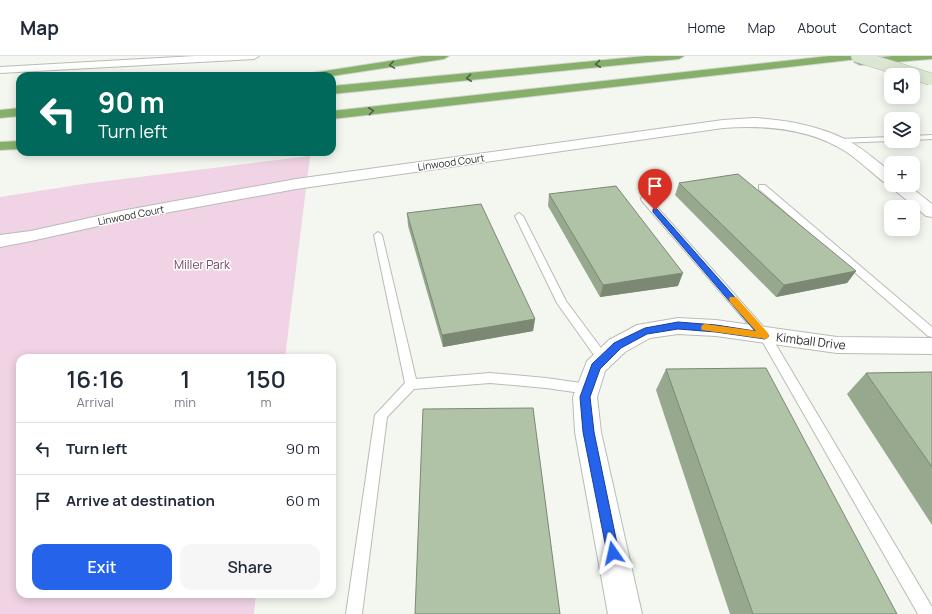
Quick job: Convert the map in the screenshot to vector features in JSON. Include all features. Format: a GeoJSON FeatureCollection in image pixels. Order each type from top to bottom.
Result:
{"type":"FeatureCollection","features":[{"type":"Feature","properties":{"kind":"highway"},"geometry":{"type":"LineString","coordinates":[[336,72],[444,56]]}},
{"type":"Feature","properties":{"kind":"highway"},"geometry":{"type":"LineString","coordinates":[[336,90],[679,56]]}},
{"type":"Feature","properties":{"kind":"highway"},"geometry":{"type":"LineString","coordinates":[[336,115],[858,56]]}},
{"type":"Feature","properties":{"kind":"highway"},"geometry":{"type":"LineString","coordinates":[[419,106],[571,95],[827,65],[932,56]]}},
{"type":"Feature","properties":{"kind":"highway"},"geometry":{"type":"LineString","coordinates":[[0,114],[16,112]]}},
{"type":"Feature","properties":{"kind":"highway"},"geometry":{"type":"LineString","coordinates":[[0,120],[16,118]]}},
{"type":"Feature","properties":{"kind":"highway"},"geometry":{"type":"LineString","coordinates":[[0,146],[16,145]]}},
{"type":"Feature","properties":{"kind":"main road"},"geometry":{"type":"LineString","coordinates":[[858,56],[930,79]]}},
{"type":"Feature","properties":{"kind":"main road"},"geometry":{"type":"LineString","coordinates":[[898,56],[932,66]]}},
{"type":"Feature","properties":{"kind":"street"},"geometry":{"type":"LineString","coordinates":[[0,70],[194,58],[254,56]]}},
{"type":"Feature","properties":{"kind":"street","name":"Linwood Court"},"geometry":{"type":"LineString","coordinates":[[0,241],[31,236],[121,216],[296,184],[723,124],[754,122],[781,124],[829,137],[850,148],[884,175]]}},
{"type":"Feature","properties":{"kind":"street"},"geometry":{"type":"LineString","coordinates":[[907,192],[932,212]]}},
{"type":"Feature","properties":{"kind":"street","name":"Kimball Drive"},"geometry":{"type":"LineString","coordinates":[[625,614],[588,432],[585,397],[595,367],[617,346],[645,331],[678,326],[716,328],[837,345],[932,346]]}},
{"type":"Feature","properties":{"kind":"lane"},"geometry":{"type":"LineString","coordinates":[[920,138],[932,137]]}},
{"type":"Feature","properties":{"kind":"lane"},"geometry":{"type":"LineString","coordinates":[[838,141],[884,139]]}},
{"type":"Feature","properties":{"kind":"lane"},"geometry":{"type":"LineString","coordinates":[[762,187],[932,333]]}},
{"type":"Feature","properties":{"kind":"lane"},"geometry":{"type":"LineString","coordinates":[[645,199],[765,336],[927,614]]}},
{"type":"Feature","properties":{"kind":"lane"},"geometry":{"type":"LineString","coordinates":[[519,216],[562,303],[603,359]]}},
{"type":"Feature","properties":{"kind":"lane"},"geometry":{"type":"LineString","coordinates":[[378,235],[411,384]]}},
{"type":"Feature","properties":{"kind":"lane"},"geometry":{"type":"LineString","coordinates":[[354,614],[381,415],[411,384],[490,378],[546,383],[588,389]]}},
{"type":"Feature","properties":{"kind":"green space","name":"Miller Park"},"geometry":{"type":"Polygon","coordinates":[[[310,156],[285,354],[16,354],[16,598],[256,598],[254,614],[0,614],[0,197],[90,183],[310,156]]]}},
{"type":"Feature","properties":{"kind":"building"},"geometry":{"type":"Polygon","coordinates":[[[738,174],[856,271],[784,285],[679,183],[738,174]]]}},
{"type":"Feature","properties":{"kind":"building"},"geometry":{"type":"Polygon","coordinates":[[[616,186],[683,273],[603,285],[549,194],[616,186]]]}},
{"type":"Feature","properties":{"kind":"building"},"geometry":{"type":"Polygon","coordinates":[[[481,204],[535,319],[442,335],[407,213],[481,204]]]}},
{"type":"Feature","properties":{"kind":"building"},"geometry":{"type":"Polygon","coordinates":[[[766,368],[897,614],[753,614],[666,369],[766,368]]]}},
{"type":"Feature","properties":{"kind":"building"},"geometry":{"type":"Polygon","coordinates":[[[932,372],[932,467],[866,373],[932,372]]]}},
{"type":"Feature","properties":{"kind":"building"},"geometry":{"type":"Polygon","coordinates":[[[533,408],[560,614],[415,614],[423,409],[533,408]]]}},
{"type":"Feature","properties":{"kind":"slow traffic"},"geometry":{"type":"LineString","coordinates":[[705,328],[716,328],[765,336],[733,299]]}},
{"type":"Feature","properties":{"kind":"route"},"geometry":{"type":"LineString","coordinates":[[613,553],[588,432],[585,397],[595,367],[617,346],[645,331],[678,326],[716,328],[765,336],[655,210]]}}]}
